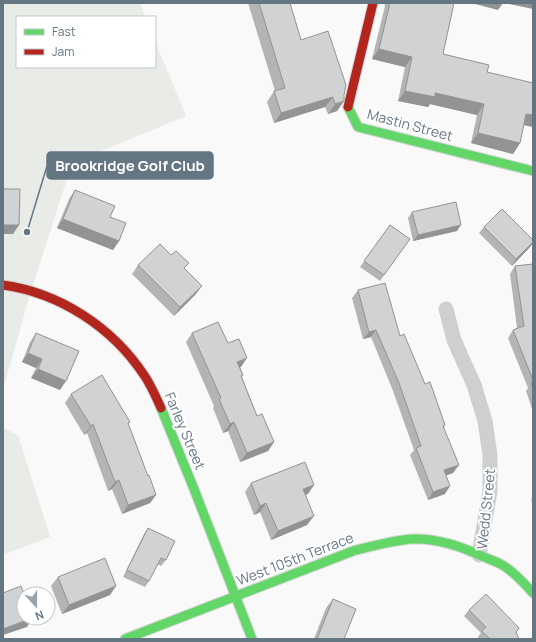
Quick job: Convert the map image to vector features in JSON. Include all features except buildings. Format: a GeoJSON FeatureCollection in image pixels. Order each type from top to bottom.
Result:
{"type":"FeatureCollection","features":[{"type":"Feature","properties":{"kind":"street","name":"Mastin Street"},"geometry":{"type":"LineString","coordinates":[[373,3],[348,108],[358,127],[533,171]]}},
{"type":"Feature","properties":{"kind":"street","name":"Farley Street"},"geometry":{"type":"LineString","coordinates":[[3,285],[24,289],[54,300],[82,314],[111,336],[124,349],[138,367],[145,377],[159,405],[176,445],[252,639]]}},
{"type":"Feature","properties":{"kind":"street","name":"Wedd Street"},"geometry":{"type":"LineString","coordinates":[[446,309],[454,340],[474,385],[486,420],[490,455],[490,491],[479,555],[502,565],[523,581],[533,593]]}},
{"type":"Feature","properties":{"kind":"street","name":"West 105th Terrace"},"geometry":{"type":"LineString","coordinates":[[126,639],[353,551],[391,541],[414,539],[438,541],[479,555]]}},
{"type":"Feature","properties":{"kind":"shaded area"},"geometry":{"type":"Polygon","coordinates":[[[3,3],[140,3],[145,16],[16,16],[16,68],[156,68],[156,43],[186,116],[72,163],[28,301],[3,389],[3,3]]]}},
{"type":"Feature","properties":{"kind":"shaded area"},"geometry":{"type":"Polygon","coordinates":[[[3,428],[18,435],[50,537],[3,555],[3,428]]]}},
{"type":"Feature","properties":{"kind":"traffic: fast"},"geometry":{"type":"LineString","coordinates":[[348,107],[358,127],[533,171]]}},
{"type":"Feature","properties":{"kind":"traffic: fast"},"geometry":{"type":"LineString","coordinates":[[161,408],[252,639]]}},
{"type":"Feature","properties":{"kind":"traffic: fast"},"geometry":{"type":"LineString","coordinates":[[125,639],[353,551],[413,539],[441,542],[494,561],[512,572],[533,593]]}},
{"type":"Feature","properties":{"kind":"traffic: jam"},"geometry":{"type":"LineString","coordinates":[[348,107],[373,3]]}},
{"type":"Feature","properties":{"kind":"traffic: jam"},"geometry":{"type":"LineString","coordinates":[[3,285],[24,289],[64,304],[83,315],[100,328],[131,358],[147,379],[161,408]]}},
{"type":"Feature","properties":{"kind":"place","name":"Brookridge Golf Club"},"geometry":{"type":"Point","coordinates":[27,232]}}]}
